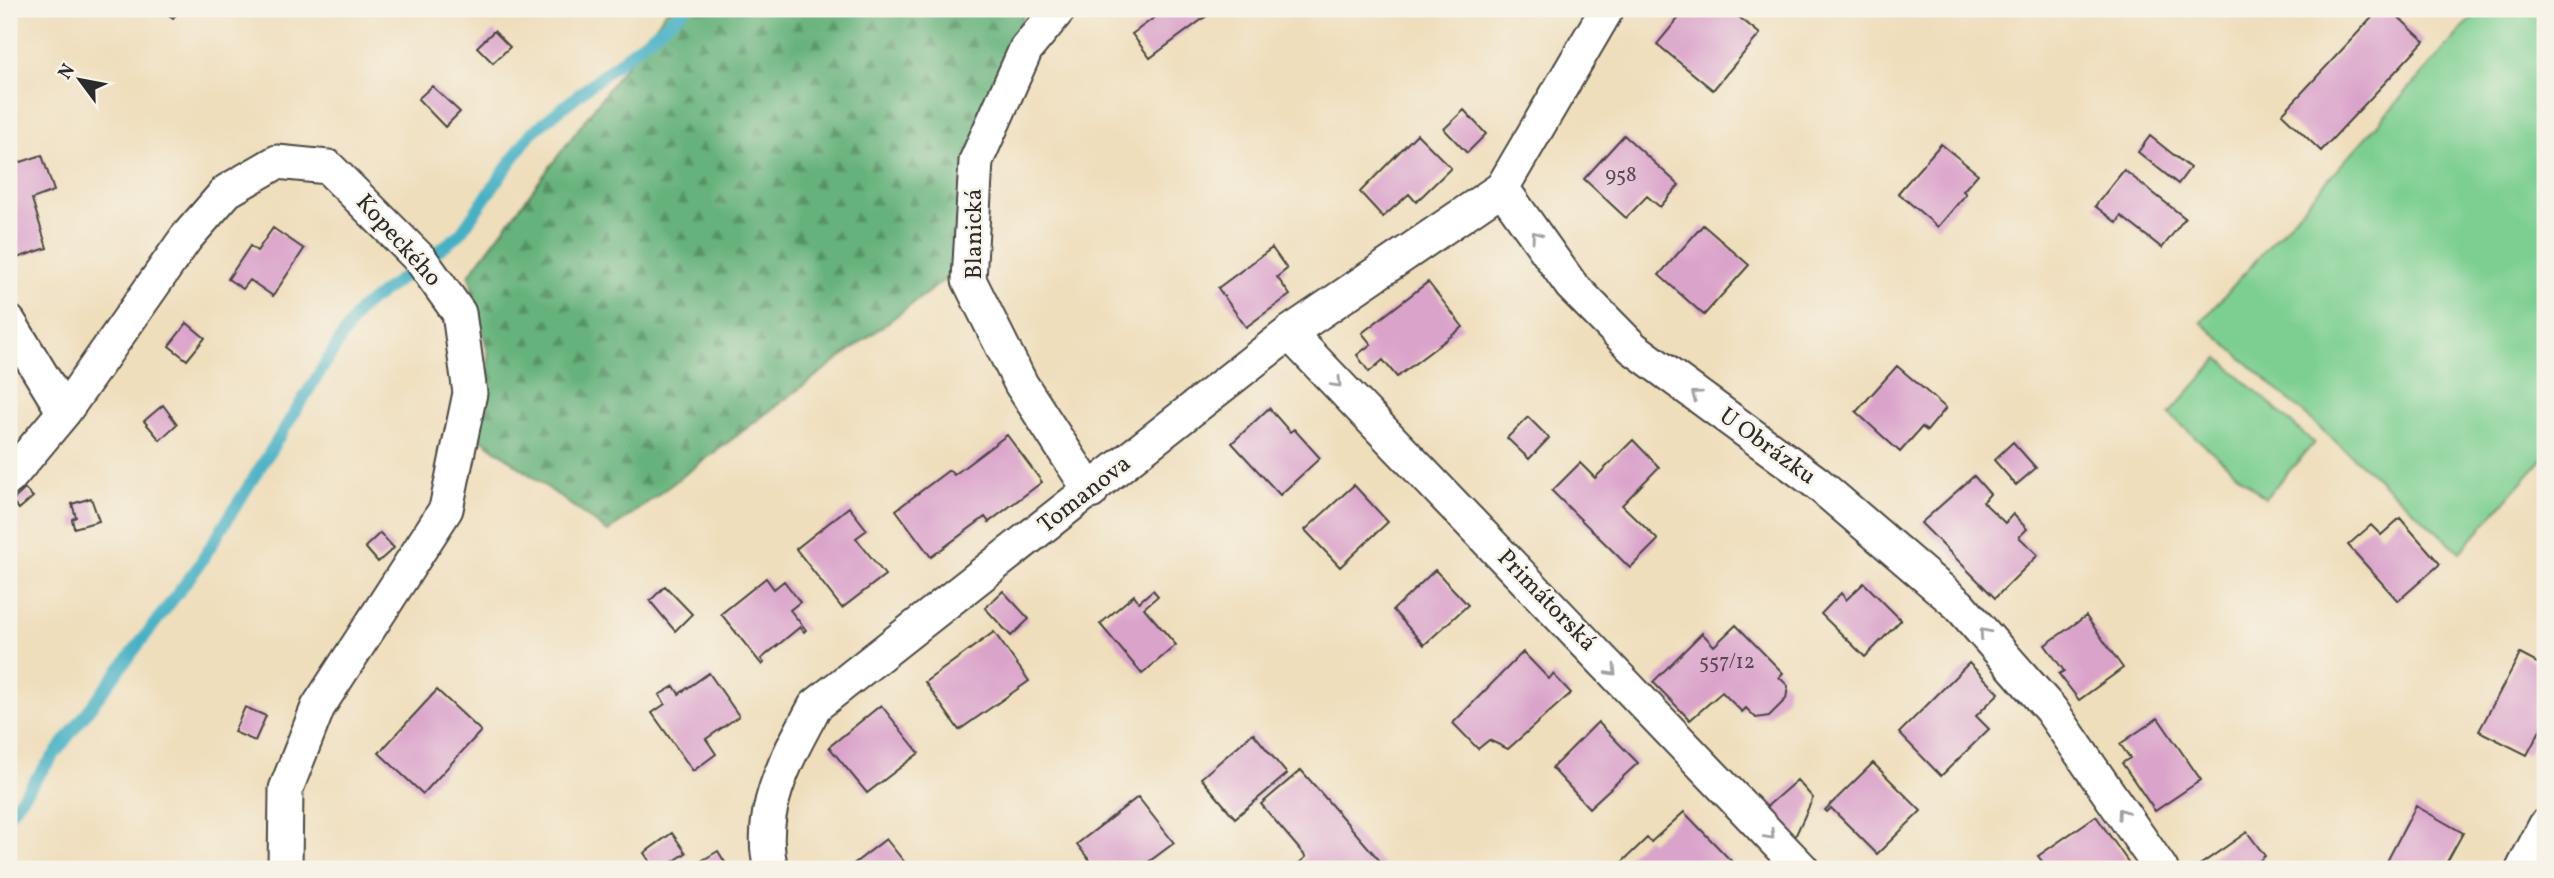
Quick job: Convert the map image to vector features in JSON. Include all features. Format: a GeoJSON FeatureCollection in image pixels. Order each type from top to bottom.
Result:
{"type":"FeatureCollection","features":[{"type":"Feature","properties":{"kind":"street","name":"Blanická"},"geometry":{"type":"LineString","coordinates":[[1059,9],[1026,49],[976,161],[969,280],[1021,384],[1091,492]]}},
{"type":"Feature","properties":{"kind":"street"},"geometry":{"type":"LineString","coordinates":[[1502,188],[1607,9]]}},
{"type":"Feature","properties":{"kind":"street","name":"Kopeckého"},"geometry":{"type":"LineString","coordinates":[[9,478],[64,412],[186,238],[227,191],[278,162],[328,167],[421,260],[459,313],[470,393],[446,509],[318,707],[286,789],[285,869]]}},
{"type":"Feature","properties":{"kind":"street","name":"Tomanova"},"geometry":{"type":"LineString","coordinates":[[771,869],[765,845],[779,772],[815,706],[1091,492],[1289,333],[1502,188]]}},
{"type":"Feature","properties":{"kind":"street","name":"U Obrázku"},"geometry":{"type":"LineString","coordinates":[[1502,188],[1571,285],[1633,348],[1817,483],[1959,605],[2051,710],[2161,869]]}},
{"type":"Feature","properties":{"kind":"street"},"geometry":{"type":"LineString","coordinates":[[9,322],[64,412]]}},
{"type":"Feature","properties":{"kind":"street","name":"Primátorská"},"geometry":{"type":"LineString","coordinates":[[1289,333],[1802,869]]}},
{"type":"Feature","properties":{"kind":"street"},"geometry":{"type":"LineString","coordinates":[[2523,869],[2545,826]]}},
{"type":"Feature","properties":{"kind":"green space"},"geometry":{"type":"Polygon","coordinates":[[[668,9],[1025,9],[951,275],[608,532],[477,436],[489,357],[469,275],[668,9]]]}},
{"type":"Feature","properties":{"kind":"green space"},"geometry":{"type":"Polygon","coordinates":[[[2480,9],[2545,9],[2545,456],[2460,552],[2201,322],[2480,9]]]}},
{"type":"Feature","properties":{"kind":"green space"},"geometry":{"type":"Polygon","coordinates":[[[2219,358],[2314,443],[2265,498],[2169,414],[2219,358]]]}},
{"type":"Feature","properties":{"kind":"building"},"geometry":{"type":"Polygon","coordinates":[[[161,9],[181,9],[173,18],[161,9]]]}},
{"type":"Feature","properties":{"kind":"building"},"geometry":{"type":"Polygon","coordinates":[[[1166,9],[1216,9],[1150,58],[1132,34],[1166,9]]]}},
{"type":"Feature","properties":{"kind":"building"},"geometry":{"type":"Polygon","coordinates":[[[1686,9],[1729,9],[1760,34],[1713,90],[1657,44],[1686,9]]]}},
{"type":"Feature","properties":{"kind":"building"},"geometry":{"type":"Polygon","coordinates":[[[2380,9],[2390,9],[2424,41],[2321,151],[2282,114],[2380,9]]]}},
{"type":"Feature","properties":{"kind":"building"},"geometry":{"type":"Polygon","coordinates":[[[494,31],[510,47],[493,63],[477,47],[494,31]]]}},
{"type":"Feature","properties":{"kind":"building"},"geometry":{"type":"Polygon","coordinates":[[[432,86],[460,112],[445,127],[418,99],[432,86]]]}},
{"type":"Feature","properties":{"kind":"building"},"geometry":{"type":"Polygon","coordinates":[[[1464,110],[1486,134],[1467,153],[1444,129],[1464,110]]]}},
{"type":"Feature","properties":{"kind":"building"},"geometry":{"type":"Polygon","coordinates":[[[1417,134],[1451,168],[1416,202],[1409,194],[1383,217],[1360,192],[1417,134]]]}},
{"type":"Feature","properties":{"kind":"building"},"geometry":{"type":"Polygon","coordinates":[[[1624,135],[1679,185],[1660,207],[1647,196],[1626,218],[1584,179],[1624,135]]]}},
{"type":"Feature","properties":{"kind":"building"},"geometry":{"type":"Polygon","coordinates":[[[2150,136],[2190,168],[2178,184],[2138,152],[2150,136]]]}},
{"type":"Feature","properties":{"kind":"building"},"geometry":{"type":"Polygon","coordinates":[[[1941,144],[1978,174],[1963,191],[1966,194],[1938,227],[1898,193],[1941,144]]]}},
{"type":"Feature","properties":{"kind":"building"},"geometry":{"type":"Polygon","coordinates":[[[42,155],[54,191],[32,199],[47,248],[14,259],[9,244],[9,166],[42,155]]]}},
{"type":"Feature","properties":{"kind":"building"},"geometry":{"type":"Polygon","coordinates":[[[2124,170],[2185,218],[2162,248],[2121,216],[2117,223],[2095,206],[2124,170]]]}},
{"type":"Feature","properties":{"kind":"building"},"geometry":{"type":"Polygon","coordinates":[[[1703,225],[1749,265],[1704,315],[1659,275],[1703,225]]]}},
{"type":"Feature","properties":{"kind":"building"},"geometry":{"type":"Polygon","coordinates":[[[273,228],[304,249],[273,296],[250,280],[243,289],[228,279],[250,246],[257,251],[273,228]]]}},
{"type":"Feature","properties":{"kind":"building"},"geometry":{"type":"Polygon","coordinates":[[[1272,248],[1287,269],[1277,277],[1290,295],[1246,327],[1218,288],[1272,248]]]}},
{"type":"Feature","properties":{"kind":"building"},"geometry":{"type":"Polygon","coordinates":[[[1428,282],[1463,327],[1397,377],[1383,360],[1369,372],[1357,355],[1371,344],[1362,333],[1428,282]]]}},
{"type":"Feature","properties":{"kind":"building"},"geometry":{"type":"Polygon","coordinates":[[[187,323],[205,338],[187,360],[169,346],[187,323]]]}},
{"type":"Feature","properties":{"kind":"building"},"geometry":{"type":"Polygon","coordinates":[[[1897,366],[1946,408],[1927,431],[1922,427],[1900,452],[1856,412],[1897,366]]]}},
{"type":"Feature","properties":{"kind":"building"},"geometry":{"type":"Polygon","coordinates":[[[163,405],[177,424],[160,440],[144,421],[163,405]]]}},
{"type":"Feature","properties":{"kind":"building"},"geometry":{"type":"Polygon","coordinates":[[[1269,408],[1290,432],[1294,429],[1320,458],[1280,495],[1232,443],[1269,408]]]}},
{"type":"Feature","properties":{"kind":"building"},"geometry":{"type":"Polygon","coordinates":[[[1528,417],[1549,438],[1529,459],[1507,438],[1528,417]]]}},
{"type":"Feature","properties":{"kind":"building"},"geometry":{"type":"Polygon","coordinates":[[[1007,435],[1042,482],[989,522],[985,517],[931,557],[896,510],[949,470],[954,475],[1007,435]]]}},
{"type":"Feature","properties":{"kind":"building"},"geometry":{"type":"Polygon","coordinates":[[[1633,440],[1659,467],[1622,505],[1658,540],[1630,568],[1552,491],[1580,463],[1595,478],[1633,440]]]}},
{"type":"Feature","properties":{"kind":"building"},"geometry":{"type":"Polygon","coordinates":[[[2013,442],[2036,468],[2016,485],[1994,460],[2013,442]]]}},
{"type":"Feature","properties":{"kind":"building"},"geometry":{"type":"Polygon","coordinates":[[[1974,476],[1990,494],[1983,502],[2005,523],[2013,514],[2027,529],[2019,537],[2038,555],[1995,598],[1921,523],[1974,476]]]}},
{"type":"Feature","properties":{"kind":"building"},"geometry":{"type":"Polygon","coordinates":[[[1354,485],[1388,522],[1340,567],[1305,530],[1354,485]]]}},
{"type":"Feature","properties":{"kind":"building"},"geometry":{"type":"Polygon","coordinates":[[[25,489],[33,497],[19,509],[12,501],[25,489]]]}},
{"type":"Feature","properties":{"kind":"building"},"geometry":{"type":"Polygon","coordinates":[[[91,498],[99,521],[74,528],[72,519],[76,517],[72,504],[91,498]]]}},
{"type":"Feature","properties":{"kind":"building"},"geometry":{"type":"Polygon","coordinates":[[[849,507],[867,530],[856,538],[885,575],[842,608],[796,549],[849,507]]]}},
{"type":"Feature","properties":{"kind":"building"},"geometry":{"type":"Polygon","coordinates":[[[2400,518],[2440,564],[2398,601],[2348,545],[2371,525],[2381,535],[2400,518]]]}},
{"type":"Feature","properties":{"kind":"building"},"geometry":{"type":"Polygon","coordinates":[[[380,533],[394,548],[378,562],[365,547],[380,533]]]}},
{"type":"Feature","properties":{"kind":"building"},"geometry":{"type":"Polygon","coordinates":[[[1435,570],[1468,605],[1424,645],[1393,610],[1435,570]]]}},
{"type":"Feature","properties":{"kind":"building"},"geometry":{"type":"Polygon","coordinates":[[[766,578],[774,589],[784,581],[800,602],[790,610],[806,630],[804,632],[800,627],[761,659],[764,663],[762,665],[721,614],[766,578]]]}},
{"type":"Feature","properties":{"kind":"building"},"geometry":{"type":"Polygon","coordinates":[[[1864,583],[1901,620],[1865,657],[1821,614],[1841,593],[1846,600],[1864,583]]]}},
{"type":"Feature","properties":{"kind":"building"},"geometry":{"type":"Polygon","coordinates":[[[665,586],[692,614],[675,631],[650,601],[665,586]]]}},
{"type":"Feature","properties":{"kind":"building"},"geometry":{"type":"Polygon","coordinates":[[[1153,590],[1158,596],[1144,608],[1176,645],[1142,674],[1100,624],[1134,595],[1139,602],[1153,590]]]}},
{"type":"Feature","properties":{"kind":"building"},"geometry":{"type":"Polygon","coordinates":[[[1003,591],[1029,619],[1011,636],[985,608],[1003,591]]]}},
{"type":"Feature","properties":{"kind":"building"},"geometry":{"type":"Polygon","coordinates":[[[2086,616],[2123,668],[2079,700],[2059,674],[2064,671],[2045,645],[2086,616]]]}},
{"type":"Feature","properties":{"kind":"building"},"geometry":{"type":"Polygon","coordinates":[[[1736,625],[1783,673],[1779,677],[1788,686],[1786,699],[1769,716],[1756,718],[1746,708],[1742,712],[1722,692],[1690,720],[1653,682],[1702,633],[1714,646],[1736,625]]]}},
{"type":"Feature","properties":{"kind":"building"},"geometry":{"type":"Polygon","coordinates":[[[994,632],[1029,681],[959,730],[925,682],[994,632]]]}},
{"type":"Feature","properties":{"kind":"building"},"geometry":{"type":"Polygon","coordinates":[[[1523,652],[1549,679],[1553,674],[1571,693],[1508,749],[1489,740],[1478,749],[1453,723],[1523,652]]]}},
{"type":"Feature","properties":{"kind":"building"},"geometry":{"type":"Polygon","coordinates":[[[2520,654],[2545,667],[2545,721],[2527,755],[2479,731],[2520,654]]]}},
{"type":"Feature","properties":{"kind":"building"},"geometry":{"type":"Polygon","coordinates":[[[1969,663],[1999,693],[1976,716],[1989,729],[1941,776],[1899,733],[1969,663]]]}},
{"type":"Feature","properties":{"kind":"building"},"geometry":{"type":"Polygon","coordinates":[[[709,673],[739,716],[706,739],[716,754],[693,771],[652,713],[665,704],[659,695],[674,686],[679,694],[709,673]]]}},
{"type":"Feature","properties":{"kind":"building"},"geometry":{"type":"Polygon","coordinates":[[[437,690],[481,731],[423,794],[379,753],[437,690]]]}},
{"type":"Feature","properties":{"kind":"building"},"geometry":{"type":"Polygon","coordinates":[[[881,705],[919,753],[867,793],[829,747],[881,705]]]}},
{"type":"Feature","properties":{"kind":"building"},"geometry":{"type":"Polygon","coordinates":[[[245,707],[266,716],[255,741],[234,732],[245,707]]]}},
{"type":"Feature","properties":{"kind":"building"},"geometry":{"type":"Polygon","coordinates":[[[2158,718],[2201,780],[2155,811],[2122,763],[2130,758],[2120,744],[2158,718]]]}},
{"type":"Feature","properties":{"kind":"building"},"geometry":{"type":"Polygon","coordinates":[[[1598,722],[1638,763],[1589,808],[1552,768],[1598,722]]]}},
{"type":"Feature","properties":{"kind":"building"},"geometry":{"type":"Polygon","coordinates":[[[1253,733],[1287,774],[1235,818],[1201,778],[1253,733]]]}},
{"type":"Feature","properties":{"kind":"building"},"geometry":{"type":"Polygon","coordinates":[[[1873,763],[1921,811],[1877,854],[1831,808],[1827,812],[1825,810],[1873,763]]]}},
{"type":"Feature","properties":{"kind":"building"},"geometry":{"type":"Polygon","coordinates":[[[1301,770],[1387,869],[1303,869],[1298,864],[1306,857],[1261,804],[1301,770]]]}},
{"type":"Feature","properties":{"kind":"building"},"geometry":{"type":"Polygon","coordinates":[[[1797,780],[1813,798],[1794,839],[1764,809],[1797,780]]]}},
{"type":"Feature","properties":{"kind":"building"},"geometry":{"type":"Polygon","coordinates":[[[1138,797],[1174,843],[1139,869],[1096,869],[1077,844],[1138,797]]]}},
{"type":"Feature","properties":{"kind":"building"},"geometry":{"type":"Polygon","coordinates":[[[2416,806],[2463,833],[2443,869],[2388,869],[2384,867],[2416,806]]]}},
{"type":"Feature","properties":{"kind":"building"},"geometry":{"type":"Polygon","coordinates":[[[1684,812],[1736,866],[1732,869],[1615,869],[1647,838],[1651,842],[1684,812]]]}},
{"type":"Feature","properties":{"kind":"building"},"geometry":{"type":"Polygon","coordinates":[[[2096,816],[2133,869],[2048,869],[2038,856],[2096,816]]]}},
{"type":"Feature","properties":{"kind":"building"},"geometry":{"type":"Polygon","coordinates":[[[2247,832],[2265,856],[2259,861],[2265,869],[2197,867],[2247,832]]]}},
{"type":"Feature","properties":{"kind":"building"},"geometry":{"type":"Polygon","coordinates":[[[672,833],[686,853],[662,869],[655,869],[644,853],[672,833]]]}},
{"type":"Feature","properties":{"kind":"building"},"geometry":{"type":"Polygon","coordinates":[[[886,839],[910,869],[847,869],[886,839]]]}},
{"type":"Feature","properties":{"kind":"building"},"geometry":{"type":"Polygon","coordinates":[[[718,851],[729,869],[688,869],[718,851]]]}},
{"type":"Feature","properties":{"kind":"waterway"},"geometry":{"type":"LineString","coordinates":[[9,814],[197,568],[359,310],[459,235],[531,133],[685,9]]}}]}
